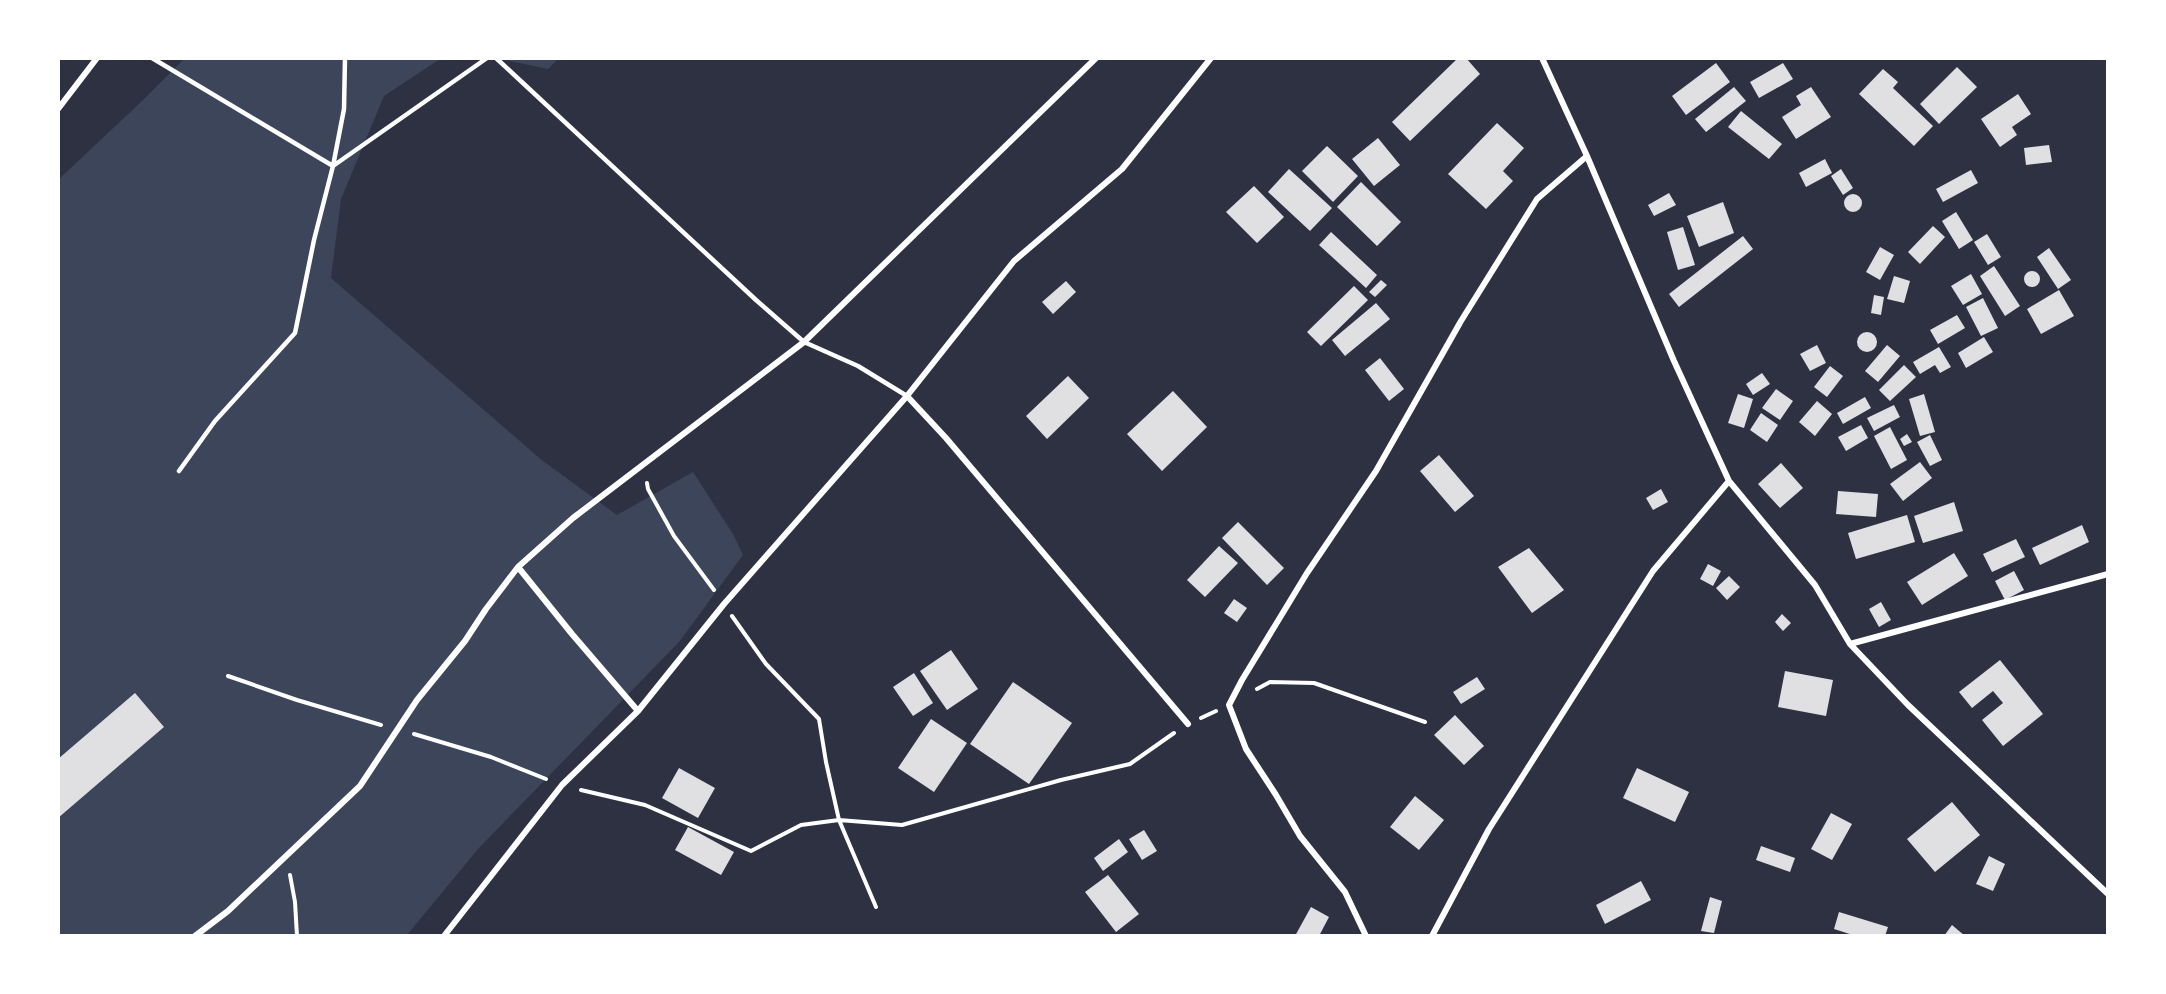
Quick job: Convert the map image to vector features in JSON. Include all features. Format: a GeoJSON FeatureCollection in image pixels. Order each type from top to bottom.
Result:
{"type":"FeatureCollection","features":[{"type":"Feature","properties":{"kind":"street"},"geometry":{"type":"LineString","coordinates":[[58,109],[97,58]]}},
{"type":"Feature","properties":{"kind":"street"},"geometry":{"type":"LineString","coordinates":[[195,936],[228,911],[360,786],[417,700],[465,641],[518,567],[573,518],[644,462],[804,342],[1096,58]]}},
{"type":"Feature","properties":{"kind":"street"},"geometry":{"type":"LineString","coordinates":[[444,936],[562,785],[638,711],[724,604],[907,396],[1014,261],[1122,169],[1211,58]]}},
{"type":"Feature","properties":{"kind":"street"},"geometry":{"type":"LineString","coordinates":[[1542,58],[1729,481],[1815,585],[1850,644],[1908,705],[2108,894]]}},
{"type":"Feature","properties":{"kind":"street"},"geometry":{"type":"LineString","coordinates":[[1366,936],[1345,892],[1300,836],[1246,749],[1229,705],[1306,573],[1377,471],[1461,321],[1537,199],[1587,156]]}},
{"type":"Feature","properties":{"kind":"street"},"geometry":{"type":"LineString","coordinates":[[907,396],[946,438],[1188,724]]}},
{"type":"Feature","properties":{"kind":"street"},"geometry":{"type":"LineString","coordinates":[[1432,936],[1489,829],[1653,571],[1729,481]]}},
{"type":"Feature","properties":{"kind":"street"},"geometry":{"type":"LineString","coordinates":[[518,567],[638,711]]}},
{"type":"Feature","properties":{"kind":"street"},"geometry":{"type":"LineString","coordinates":[[1850,644],[2108,574]]}},
{"type":"Feature","properties":{"kind":"lane"},"geometry":{"type":"LineString","coordinates":[[152,58],[333,166]]}},
{"type":"Feature","properties":{"kind":"lane"},"geometry":{"type":"LineString","coordinates":[[179,471],[215,421],[295,333],[345,109],[345,58]]}},
{"type":"Feature","properties":{"kind":"lane"},"geometry":{"type":"LineString","coordinates":[[333,166],[487,58]]}},
{"type":"Feature","properties":{"kind":"lane"},"geometry":{"type":"LineString","coordinates":[[496,58],[804,342],[858,366],[907,396]]}},
{"type":"Feature","properties":{"kind":"path"},"geometry":{"type":"LineString","coordinates":[[644,462],[648,489],[674,536],[766,664],[819,719],[839,820],[876,907]]}},
{"type":"Feature","properties":{"kind":"path"},"geometry":{"type":"LineString","coordinates":[[228,676],[297,700],[491,757],[562,785],[645,805],[750,851],[801,825],[839,820],[902,825],[1061,780],[1130,764],[1188,724],[1270,682],[1314,683],[1425,722]]}},
{"type":"Feature","properties":{"kind":"path"},"geometry":{"type":"LineString","coordinates":[[286,857],[295,902],[297,936]]}},
{"type":"Feature","properties":{"kind":"shaded area"},"geometry":{"type":"Polygon","coordinates":[[[184,59],[440,59],[384,96],[341,199],[331,278],[543,461],[617,515],[693,472],[733,534],[743,555],[679,642],[478,849],[407,935],[59,936],[59,179],[184,59]]]}},
{"type":"Feature","properties":{"kind":"shaded area"},"geometry":{"type":"Polygon","coordinates":[[[500,59],[558,59],[548,69],[500,59]]]}},
{"type":"Feature","properties":{"kind":"building"},"geometry":{"type":"Polygon","coordinates":[[[1458,58],[1466,58],[1480,74],[1410,141],[1392,122],[1458,58]]]}},
{"type":"Feature","properties":{"kind":"building"},"geometry":{"type":"Polygon","coordinates":[[[1716,63],[1730,82],[1686,115],[1672,96],[1716,63]]]}},
{"type":"Feature","properties":{"kind":"building"},"geometry":{"type":"Polygon","coordinates":[[[1783,63],[1793,79],[1759,98],[1750,82],[1783,63]]]}},
{"type":"Feature","properties":{"kind":"building"},"geometry":{"type":"Polygon","coordinates":[[[1957,67],[1977,87],[1939,124],[1920,104],[1957,67]]]}},
{"type":"Feature","properties":{"kind":"building"},"geometry":{"type":"Polygon","coordinates":[[[1883,69],[1898,82],[1893,88],[1933,126],[1914,146],[1859,94],[1883,69]]]}},
{"type":"Feature","properties":{"kind":"building"},"geometry":{"type":"Polygon","coordinates":[[[1734,87],[1746,101],[1706,132],[1695,119],[1734,87]]]}},
{"type":"Feature","properties":{"kind":"building"},"geometry":{"type":"Polygon","coordinates":[[[1811,87],[1831,117],[1796,139],[1782,117],[1801,105],[1796,96],[1811,87]]]}},
{"type":"Feature","properties":{"kind":"building"},"geometry":{"type":"Polygon","coordinates":[[[2018,94],[2031,114],[2012,127],[2017,135],[2000,147],[1981,119],[2018,94]]]}},
{"type":"Feature","properties":{"kind":"building"},"geometry":{"type":"Polygon","coordinates":[[[1741,111],[1782,144],[1769,159],[1728,127],[1741,111]]]}},
{"type":"Feature","properties":{"kind":"building"},"geometry":{"type":"Polygon","coordinates":[[[1497,123],[1524,148],[1503,171],[1513,181],[1486,209],[1448,174],[1497,123]]]}},
{"type":"Feature","properties":{"kind":"building"},"geometry":{"type":"Polygon","coordinates":[[[1378,138],[1400,165],[1374,186],[1352,159],[1378,138]]]}},
{"type":"Feature","properties":{"kind":"building"},"geometry":{"type":"Polygon","coordinates":[[[2049,145],[2052,162],[2026,165],[2024,148],[2049,145]]]}},
{"type":"Feature","properties":{"kind":"building"},"geometry":{"type":"Polygon","coordinates":[[[1327,146],[1358,176],[1333,202],[1302,171],[1327,146]]]}},
{"type":"Feature","properties":{"kind":"building"},"geometry":{"type":"Polygon","coordinates":[[[1825,159],[1832,173],[1806,187],[1799,173],[1825,159]]]}},
{"type":"Feature","properties":{"kind":"building"},"geometry":{"type":"Polygon","coordinates":[[[1289,169],[1332,208],[1310,231],[1268,192],[1289,169]]]}},
{"type":"Feature","properties":{"kind":"building"},"geometry":{"type":"Polygon","coordinates":[[[1841,169],[1853,188],[1843,195],[1831,176],[1841,169]]]}},
{"type":"Feature","properties":{"kind":"building"},"geometry":{"type":"Polygon","coordinates":[[[1971,170],[1978,183],[1943,202],[1936,189],[1971,170]]]}},
{"type":"Feature","properties":{"kind":"building"},"geometry":{"type":"Polygon","coordinates":[[[1361,182],[1401,222],[1377,246],[1337,207],[1361,182]]]}},
{"type":"Feature","properties":{"kind":"building"},"geometry":{"type":"Polygon","coordinates":[[[1254,186],[1284,217],[1257,243],[1226,212],[1254,186]]]}},
{"type":"Feature","properties":{"kind":"building"},"geometry":{"type":"Polygon","coordinates":[[[1669,193],[1676,205],[1654,216],[1648,205],[1669,193]]]}},
{"type":"Feature","properties":{"kind":"building"},"geometry":{"type":"Polygon","coordinates":[[[1849,194],[1857,194],[1862,199],[1860,210],[1849,212],[1844,207],[1844,199],[1849,194]]]}},
{"type":"Feature","properties":{"kind":"building"},"geometry":{"type":"Polygon","coordinates":[[[1723,202],[1734,233],[1699,247],[1687,216],[1723,202]]]}},
{"type":"Feature","properties":{"kind":"building"},"geometry":{"type":"Polygon","coordinates":[[[1956,212],[1973,240],[1959,249],[1942,221],[1956,212]]]}},
{"type":"Feature","properties":{"kind":"building"},"geometry":{"type":"Polygon","coordinates":[[[1933,226],[1945,237],[1920,264],[1908,252],[1933,226]]]}},
{"type":"Feature","properties":{"kind":"building"},"geometry":{"type":"Polygon","coordinates":[[[1683,227],[1695,265],[1678,270],[1667,232],[1683,227]]]}},
{"type":"Feature","properties":{"kind":"building"},"geometry":{"type":"Polygon","coordinates":[[[1331,232],[1377,275],[1366,288],[1319,245],[1331,232]]]}},
{"type":"Feature","properties":{"kind":"building"},"geometry":{"type":"Polygon","coordinates":[[[1987,234],[2001,257],[1988,265],[1974,242],[1987,234]]]}},
{"type":"Feature","properties":{"kind":"building"},"geometry":{"type":"Polygon","coordinates":[[[1743,236],[1753,249],[1679,307],[1669,294],[1743,236]]]}},
{"type":"Feature","properties":{"kind":"building"},"geometry":{"type":"Polygon","coordinates":[[[1880,247],[1894,255],[1880,280],[1866,272],[1880,247]]]}},
{"type":"Feature","properties":{"kind":"building"},"geometry":{"type":"Polygon","coordinates":[[[2049,248],[2071,280],[2058,289],[2037,257],[2049,248]]]}},
{"type":"Feature","properties":{"kind":"building"},"geometry":{"type":"Polygon","coordinates":[[[1994,266],[2020,306],[2005,316],[1980,276],[1994,266]]]}},
{"type":"Feature","properties":{"kind":"building"},"geometry":{"type":"Polygon","coordinates":[[[2032,271],[2038,273],[2040,279],[2038,285],[2032,287],[2026,285],[2024,279],[2026,273],[2032,271]]]}},
{"type":"Feature","properties":{"kind":"building"},"geometry":{"type":"Polygon","coordinates":[[[1971,274],[1982,294],[1963,305],[1951,286],[1971,274]]]}},
{"type":"Feature","properties":{"kind":"building"},"geometry":{"type":"Polygon","coordinates":[[[1894,276],[1910,281],[1904,303],[1887,299],[1894,276]]]}},
{"type":"Feature","properties":{"kind":"building"},"geometry":{"type":"Polygon","coordinates":[[[1381,280],[1387,285],[1375,297],[1369,292],[1381,280]]]}},
{"type":"Feature","properties":{"kind":"building"},"geometry":{"type":"Polygon","coordinates":[[[1066,281],[1076,292],[1053,314],[1042,302],[1066,281]]]}},
{"type":"Feature","properties":{"kind":"building"},"geometry":{"type":"Polygon","coordinates":[[[1354,286],[1368,300],[1321,346],[1307,332],[1354,286]]]}},
{"type":"Feature","properties":{"kind":"building"},"geometry":{"type":"Polygon","coordinates":[[[2059,290],[2074,316],[2041,334],[2027,309],[2059,290]]]}},
{"type":"Feature","properties":{"kind":"building"},"geometry":{"type":"Polygon","coordinates":[[[1874,295],[1884,297],[1881,315],[1871,313],[1874,295]]]}},
{"type":"Feature","properties":{"kind":"building"},"geometry":{"type":"Polygon","coordinates":[[[1983,298],[1998,328],[1981,336],[1966,307],[1983,298]]]}},
{"type":"Feature","properties":{"kind":"building"},"geometry":{"type":"Polygon","coordinates":[[[1376,303],[1390,319],[1345,356],[1332,340],[1376,303]]]}},
{"type":"Feature","properties":{"kind":"building"},"geometry":{"type":"Polygon","coordinates":[[[1957,315],[1965,328],[1938,344],[1930,330],[1957,315]]]}},
{"type":"Feature","properties":{"kind":"building"},"geometry":{"type":"Polygon","coordinates":[[[1867,332],[1874,335],[1877,342],[1874,349],[1867,352],[1860,349],[1857,342],[1860,335],[1867,332]]]}},
{"type":"Feature","properties":{"kind":"building"},"geometry":{"type":"Polygon","coordinates":[[[1984,337],[1993,352],[1966,368],[1958,353],[1984,337]]]}},
{"type":"Feature","properties":{"kind":"building"},"geometry":{"type":"Polygon","coordinates":[[[1817,345],[1826,363],[1810,371],[1800,354],[1817,345]]]}},
{"type":"Feature","properties":{"kind":"building"},"geometry":{"type":"Polygon","coordinates":[[[1887,345],[1900,356],[1878,382],[1865,371],[1887,345]]]}},
{"type":"Feature","properties":{"kind":"building"},"geometry":{"type":"Polygon","coordinates":[[[1939,347],[1951,367],[1940,373],[1935,365],[1920,374],[1913,362],[1939,347]]]}},
{"type":"Feature","properties":{"kind":"building"},"geometry":{"type":"Polygon","coordinates":[[[1380,358],[1404,389],[1389,401],[1365,370],[1380,358]]]}},
{"type":"Feature","properties":{"kind":"building"},"geometry":{"type":"Polygon","coordinates":[[[1904,365],[1916,377],[1890,401],[1879,390],[1904,365]]]}},
{"type":"Feature","properties":{"kind":"building"},"geometry":{"type":"Polygon","coordinates":[[[1830,366],[1843,376],[1827,397],[1814,387],[1830,366]]]}},
{"type":"Feature","properties":{"kind":"building"},"geometry":{"type":"Polygon","coordinates":[[[1762,373],[1770,384],[1753,395],[1746,384],[1762,373]]]}},
{"type":"Feature","properties":{"kind":"building"},"geometry":{"type":"Polygon","coordinates":[[[1068,376],[1089,398],[1047,439],[1026,416],[1068,376]]]}},
{"type":"Feature","properties":{"kind":"building"},"geometry":{"type":"Polygon","coordinates":[[[1776,389],[1793,401],[1780,420],[1762,408],[1776,389]]]}},
{"type":"Feature","properties":{"kind":"building"},"geometry":{"type":"Polygon","coordinates":[[[1173,391],[1207,427],[1162,471],[1127,434],[1173,391]]]}},
{"type":"Feature","properties":{"kind":"building"},"geometry":{"type":"Polygon","coordinates":[[[1738,394],[1753,399],[1744,428],[1728,423],[1738,394]]]}},
{"type":"Feature","properties":{"kind":"building"},"geometry":{"type":"Polygon","coordinates":[[[1924,394],[1935,432],[1920,436],[1909,399],[1924,394]]]}},
{"type":"Feature","properties":{"kind":"building"},"geometry":{"type":"Polygon","coordinates":[[[1865,397],[1871,408],[1843,424],[1837,413],[1865,397]]]}},
{"type":"Feature","properties":{"kind":"building"},"geometry":{"type":"Polygon","coordinates":[[[1817,401],[1832,414],[1815,436],[1799,422],[1817,401]]]}},
{"type":"Feature","properties":{"kind":"building"},"geometry":{"type":"Polygon","coordinates":[[[1894,405],[1900,417],[1874,431],[1867,418],[1894,405]]]}},
{"type":"Feature","properties":{"kind":"building"},"geometry":{"type":"Polygon","coordinates":[[[1761,413],[1778,425],[1767,442],[1750,430],[1761,413]]]}},
{"type":"Feature","properties":{"kind":"building"},"geometry":{"type":"Polygon","coordinates":[[[1861,425],[1868,438],[1846,451],[1838,437],[1861,425]]]}},
{"type":"Feature","properties":{"kind":"building"},"geometry":{"type":"Polygon","coordinates":[[[1890,427],[1907,460],[1891,469],[1874,436],[1890,427]]]}},
{"type":"Feature","properties":{"kind":"building"},"geometry":{"type":"Polygon","coordinates":[[[1907,434],[1912,442],[1904,446],[1900,439],[1907,434]]]}},
{"type":"Feature","properties":{"kind":"building"},"geometry":{"type":"Polygon","coordinates":[[[1930,435],[1942,460],[1930,466],[1917,442],[1930,435]]]}},
{"type":"Feature","properties":{"kind":"building"},"geometry":{"type":"Polygon","coordinates":[[[1439,455],[1474,496],[1455,512],[1420,471],[1439,455]]]}},
{"type":"Feature","properties":{"kind":"building"},"geometry":{"type":"Polygon","coordinates":[[[1920,462],[1932,478],[1903,501],[1890,484],[1920,462]]]}},
{"type":"Feature","properties":{"kind":"building"},"geometry":{"type":"Polygon","coordinates":[[[1781,463],[1803,488],[1780,508],[1758,484],[1781,463]]]}},
{"type":"Feature","properties":{"kind":"building"},"geometry":{"type":"Polygon","coordinates":[[[1661,489],[1668,502],[1653,510],[1646,498],[1661,489]]]}},
{"type":"Feature","properties":{"kind":"building"},"geometry":{"type":"Polygon","coordinates":[[[1838,491],[1878,494],[1876,517],[1836,514],[1838,491]]]}},
{"type":"Feature","properties":{"kind":"building"},"geometry":{"type":"Polygon","coordinates":[[[1954,502],[1963,531],[1923,543],[1914,516],[1954,502]]]}},
{"type":"Feature","properties":{"kind":"building"},"geometry":{"type":"Polygon","coordinates":[[[1907,515],[1915,542],[1856,559],[1848,533],[1907,515]]]}},
{"type":"Feature","properties":{"kind":"building"},"geometry":{"type":"Polygon","coordinates":[[[1238,522],[1284,568],[1267,585],[1222,538],[1238,522]]]}},
{"type":"Feature","properties":{"kind":"building"},"geometry":{"type":"Polygon","coordinates":[[[2082,525],[2089,542],[2040,565],[2032,548],[2082,525]]]}},
{"type":"Feature","properties":{"kind":"building"},"geometry":{"type":"Polygon","coordinates":[[[2016,539],[2025,557],[1992,572],[1983,554],[2016,539]]]}},
{"type":"Feature","properties":{"kind":"building"},"geometry":{"type":"Polygon","coordinates":[[[1219,546],[1238,563],[1205,597],[1187,580],[1219,546]]]}},
{"type":"Feature","properties":{"kind":"building"},"geometry":{"type":"Polygon","coordinates":[[[1529,548],[1564,590],[1532,613],[1498,567],[1529,548]]]}},
{"type":"Feature","properties":{"kind":"building"},"geometry":{"type":"Polygon","coordinates":[[[1954,553],[1968,576],[1922,605],[1907,582],[1954,553]]]}},
{"type":"Feature","properties":{"kind":"building"},"geometry":{"type":"Polygon","coordinates":[[[1708,564],[1721,571],[1713,586],[1700,579],[1708,564]]]}},
{"type":"Feature","properties":{"kind":"building"},"geometry":{"type":"Polygon","coordinates":[[[2014,571],[2024,590],[2005,600],[1995,581],[2014,571]]]}},
{"type":"Feature","properties":{"kind":"building"},"geometry":{"type":"Polygon","coordinates":[[[1729,576],[1740,587],[1727,600],[1716,588],[1729,576]]]}},
{"type":"Feature","properties":{"kind":"building"},"geometry":{"type":"Polygon","coordinates":[[[1234,599],[1247,608],[1237,622],[1224,613],[1234,599]]]}},
{"type":"Feature","properties":{"kind":"building"},"geometry":{"type":"Polygon","coordinates":[[[1881,602],[1891,620],[1879,627],[1869,609],[1881,602]]]}},
{"type":"Feature","properties":{"kind":"building"},"geometry":{"type":"Polygon","coordinates":[[[1782,614],[1791,623],[1783,631],[1775,622],[1782,614]]]}},
{"type":"Feature","properties":{"kind":"building"},"geometry":{"type":"Polygon","coordinates":[[[951,650],[978,689],[947,710],[920,671],[951,650]]]}},
{"type":"Feature","properties":{"kind":"building"},"geometry":{"type":"Polygon","coordinates":[[[2000,660],[2043,714],[2003,746],[1982,720],[2003,703],[1993,691],[1972,708],[1959,692],[2000,660]]]}},
{"type":"Feature","properties":{"kind":"building"},"geometry":{"type":"Polygon","coordinates":[[[1785,671],[1833,680],[1826,716],[1778,707],[1785,671]]]}},
{"type":"Feature","properties":{"kind":"building"},"geometry":{"type":"Polygon","coordinates":[[[914,673],[933,703],[913,716],[893,687],[914,673]]]}},
{"type":"Feature","properties":{"kind":"building"},"geometry":{"type":"Polygon","coordinates":[[[1477,677],[1485,689],[1461,704],[1453,692],[1477,677]]]}},
{"type":"Feature","properties":{"kind":"building"},"geometry":{"type":"Polygon","coordinates":[[[1013,682],[1072,723],[1029,784],[970,744],[1013,682]]]}},
{"type":"Feature","properties":{"kind":"building"},"geometry":{"type":"Polygon","coordinates":[[[135,693],[164,727],[58,818],[58,759],[135,693]]]}},
{"type":"Feature","properties":{"kind":"building"},"geometry":{"type":"Polygon","coordinates":[[[1455,715],[1484,746],[1464,765],[1434,735],[1455,715]]]}},
{"type":"Feature","properties":{"kind":"building"},"geometry":{"type":"Polygon","coordinates":[[[931,719],[967,743],[934,792],[898,768],[931,719]]]}},
{"type":"Feature","properties":{"kind":"building"},"geometry":{"type":"Polygon","coordinates":[[[679,768],[715,788],[698,818],[662,798],[679,768]]]}},
{"type":"Feature","properties":{"kind":"building"},"geometry":{"type":"Polygon","coordinates":[[[1637,768],[1689,792],[1675,822],[1623,798],[1637,768]]]}},
{"type":"Feature","properties":{"kind":"building"},"geometry":{"type":"Polygon","coordinates":[[[1415,796],[1444,820],[1419,850],[1390,827],[1415,796]]]}},
{"type":"Feature","properties":{"kind":"building"},"geometry":{"type":"Polygon","coordinates":[[[1952,802],[1980,835],[1935,872],[1907,839],[1952,802]]]}},
{"type":"Feature","properties":{"kind":"building"},"geometry":{"type":"Polygon","coordinates":[[[1831,813],[1852,824],[1832,860],[1811,849],[1831,813]]]}},
{"type":"Feature","properties":{"kind":"building"},"geometry":{"type":"Polygon","coordinates":[[[688,827],[734,852],[721,875],[675,850],[688,827]]]}},
{"type":"Feature","properties":{"kind":"building"},"geometry":{"type":"Polygon","coordinates":[[[1144,830],[1157,851],[1142,860],[1129,839],[1144,830]]]}},
{"type":"Feature","properties":{"kind":"building"},"geometry":{"type":"Polygon","coordinates":[[[1119,839],[1128,852],[1103,871],[1094,858],[1119,839]]]}},
{"type":"Feature","properties":{"kind":"building"},"geometry":{"type":"Polygon","coordinates":[[[1761,846],[1795,858],[1790,872],[1756,860],[1761,846]]]}},
{"type":"Feature","properties":{"kind":"building"},"geometry":{"type":"Polygon","coordinates":[[[1989,856],[2005,864],[1993,891],[1976,884],[1989,856]]]}},
{"type":"Feature","properties":{"kind":"building"},"geometry":{"type":"Polygon","coordinates":[[[1108,875],[1139,914],[1116,932],[1085,892],[1108,875]]]}},
{"type":"Feature","properties":{"kind":"building"},"geometry":{"type":"Polygon","coordinates":[[[1641,881],[1651,900],[1605,924],[1596,905],[1641,881]]]}},
{"type":"Feature","properties":{"kind":"building"},"geometry":{"type":"Polygon","coordinates":[[[1710,897],[1722,901],[1714,933],[1701,931],[1710,897]]]}},
{"type":"Feature","properties":{"kind":"building"},"geometry":{"type":"Polygon","coordinates":[[[1311,907],[1329,917],[1319,936],[1295,936],[1311,907]]]}},
{"type":"Feature","properties":{"kind":"building"},"geometry":{"type":"Polygon","coordinates":[[[1839,912],[1888,927],[1885,936],[1856,936],[1834,929],[1839,912]]]}},
{"type":"Feature","properties":{"kind":"building"},"geometry":{"type":"Polygon","coordinates":[[[1952,925],[1965,936],[1944,936],[1952,925]]]}}]}
